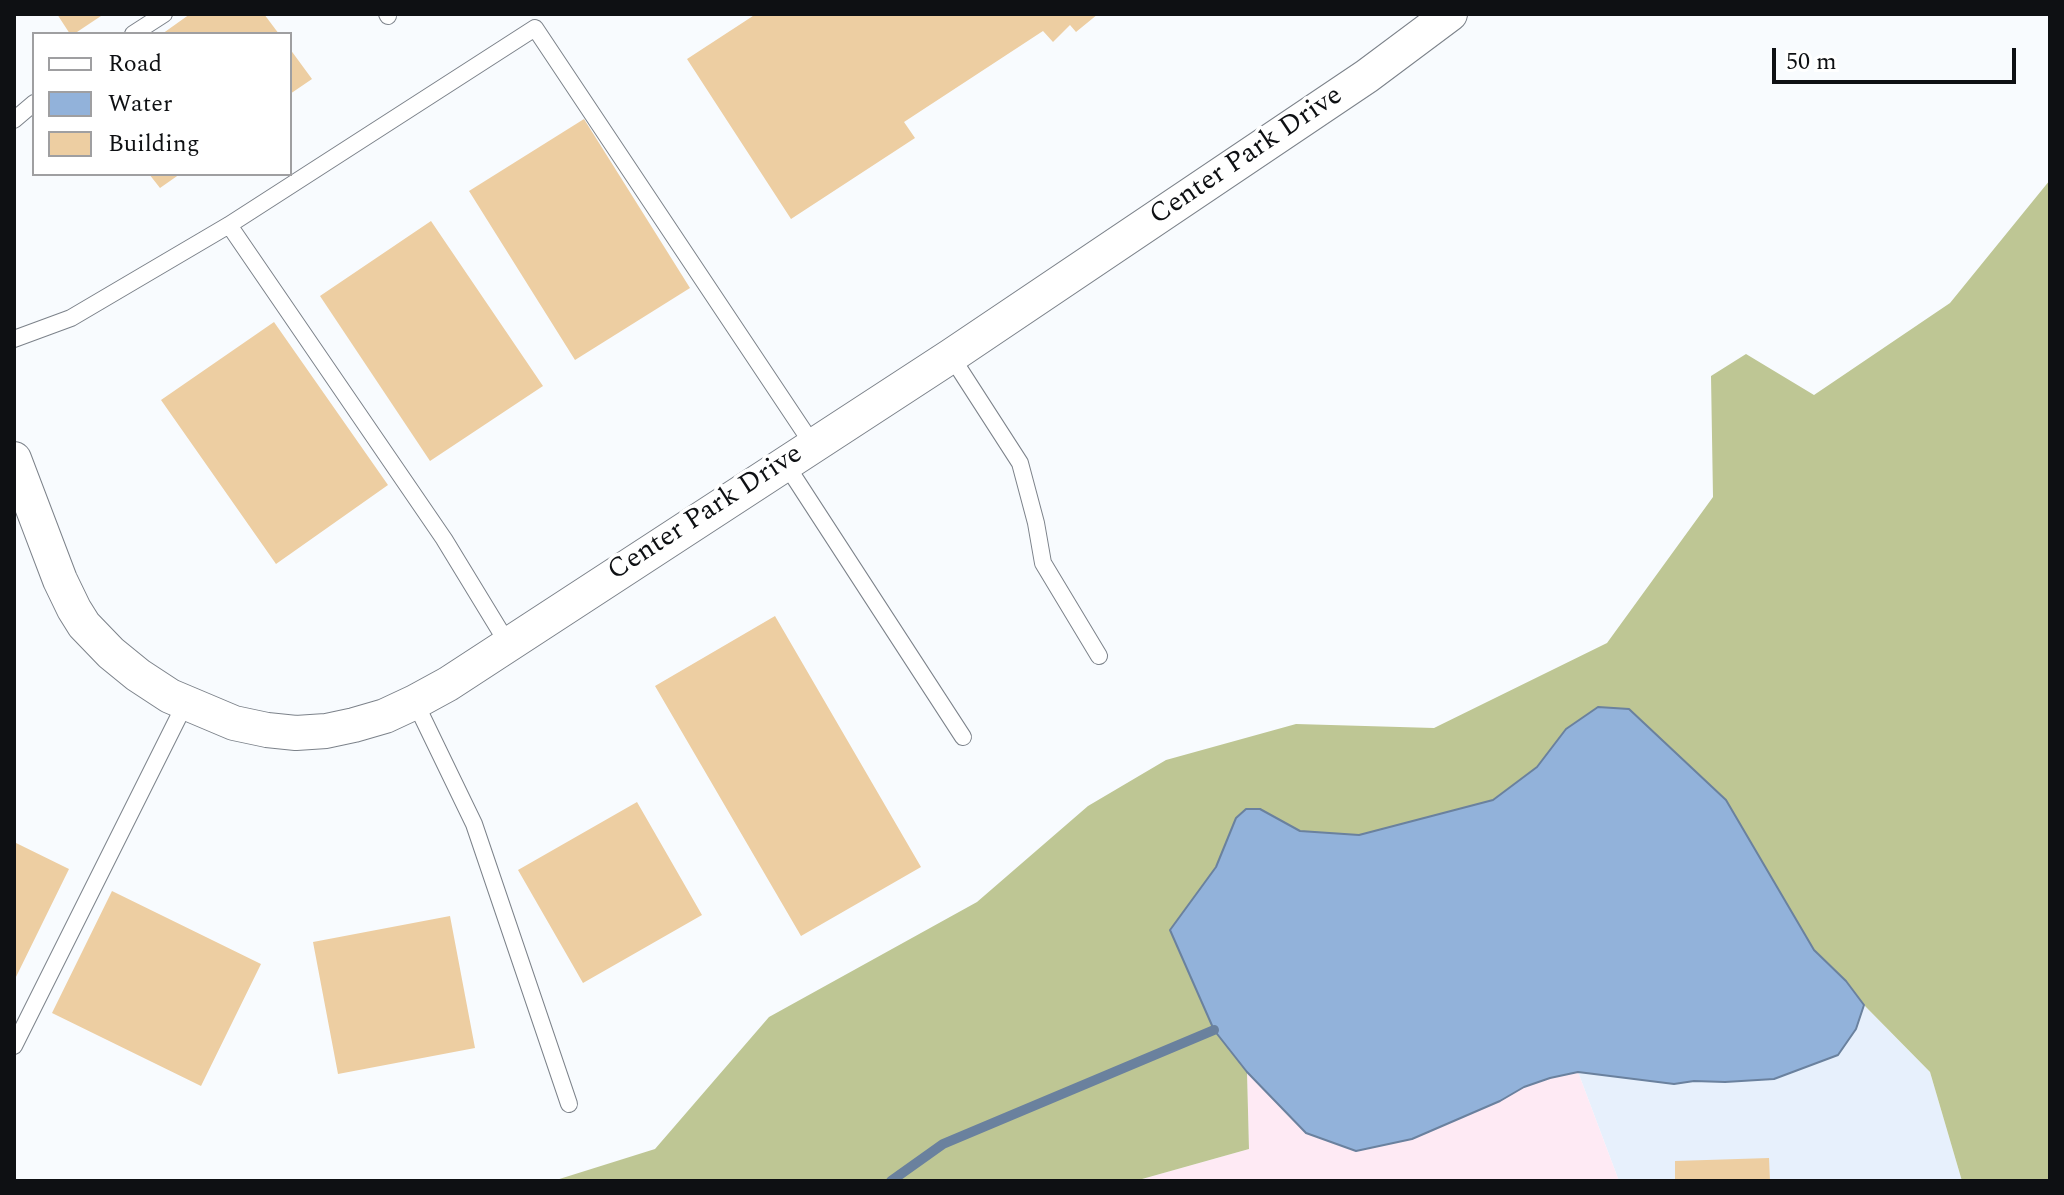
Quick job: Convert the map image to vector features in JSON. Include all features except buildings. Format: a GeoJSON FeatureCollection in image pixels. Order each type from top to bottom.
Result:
{"type":"FeatureCollection","features":[{"type":"Feature","properties":{"kind":"street","name":"Center Park Drive"},"geometry":{"type":"LineString","coordinates":[[14,459],[74,609],[84,625],[111,653],[138,675],[170,696],[234,723],[267,730],[296,733],[326,731],[385,716],[448,684],[951,356],[1367,76],[1450,14]]}},
{"type":"Feature","properties":{"kind":"lane"},"geometry":{"type":"LineString","coordinates":[[136,32],[164,14]]}},
{"type":"Feature","properties":{"kind":"lane"},"geometry":{"type":"LineString","coordinates":[[14,339],[71,318],[229,225],[535,28],[799,454],[963,737]]}},
{"type":"Feature","properties":{"kind":"lane"},"geometry":{"type":"LineString","coordinates":[[14,120],[32,105]]}},
{"type":"Feature","properties":{"kind":"lane"},"geometry":{"type":"LineString","coordinates":[[229,225],[444,539],[508,644]]}},
{"type":"Feature","properties":{"kind":"lane"},"geometry":{"type":"LineString","coordinates":[[951,356],[1020,463],[1043,563],[1099,656]]}},
{"type":"Feature","properties":{"kind":"lane"},"geometry":{"type":"LineString","coordinates":[[14,1046],[186,702]]}},
{"type":"Feature","properties":{"kind":"lane"},"geometry":{"type":"LineString","coordinates":[[415,702],[474,824],[569,1104]]}},
{"type":"Feature","properties":{"kind":"shaded area"},"geometry":{"type":"Polygon","coordinates":[[[1864,1005],[1930,1072],[1962,1181],[1619,1181],[1578,1072],[1673,1084],[1774,1079],[1856,1029],[1864,1005]]]}},
{"type":"Feature","properties":{"kind":"shaded area"},"geometry":{"type":"Polygon","coordinates":[[[1247,1072],[1306,1133],[1412,1139],[1500,1101],[1524,1087],[1578,1072],[1619,1181],[1135,1181],[1249,1149],[1247,1072]]]}},
{"type":"Feature","properties":{"kind":"green space"},"geometry":{"type":"Polygon","coordinates":[[[2050,180],[2050,1181],[1962,1181],[1930,1072],[1814,950],[1781,895],[1566,729],[1537,767],[1493,800],[1359,835],[1300,831],[1259,809],[1236,818],[1216,867],[1170,930],[1214,1030],[1247,1072],[1249,1149],[1135,1181],[553,1181],[655,1149],[769,1017],[977,902],[1088,806],[1166,760],[1296,724],[1434,728],[1607,643],[1713,497],[1711,376],[1746,354],[1814,395],[1950,303],[2050,180]]]}},
{"type":"Feature","properties":{"kind":"water"},"geometry":{"type":"Polygon","coordinates":[[[1598,707],[1629,709],[1726,800],[1814,950],[1846,981],[1864,1005],[1856,1029],[1838,1055],[1774,1079],[1674,1084],[1578,1072],[1524,1087],[1500,1101],[1412,1139],[1356,1151],[1306,1133],[1247,1072],[1214,1030],[1170,930],[1216,867],[1236,818],[1246,809],[1260,809],[1300,831],[1359,835],[1493,800],[1537,767],[1566,729],[1598,707]]]}},
{"type":"Feature","properties":{"kind":"waterway"},"geometry":{"type":"LineString","coordinates":[[891,1181],[943,1144],[1214,1030]]}}]}
